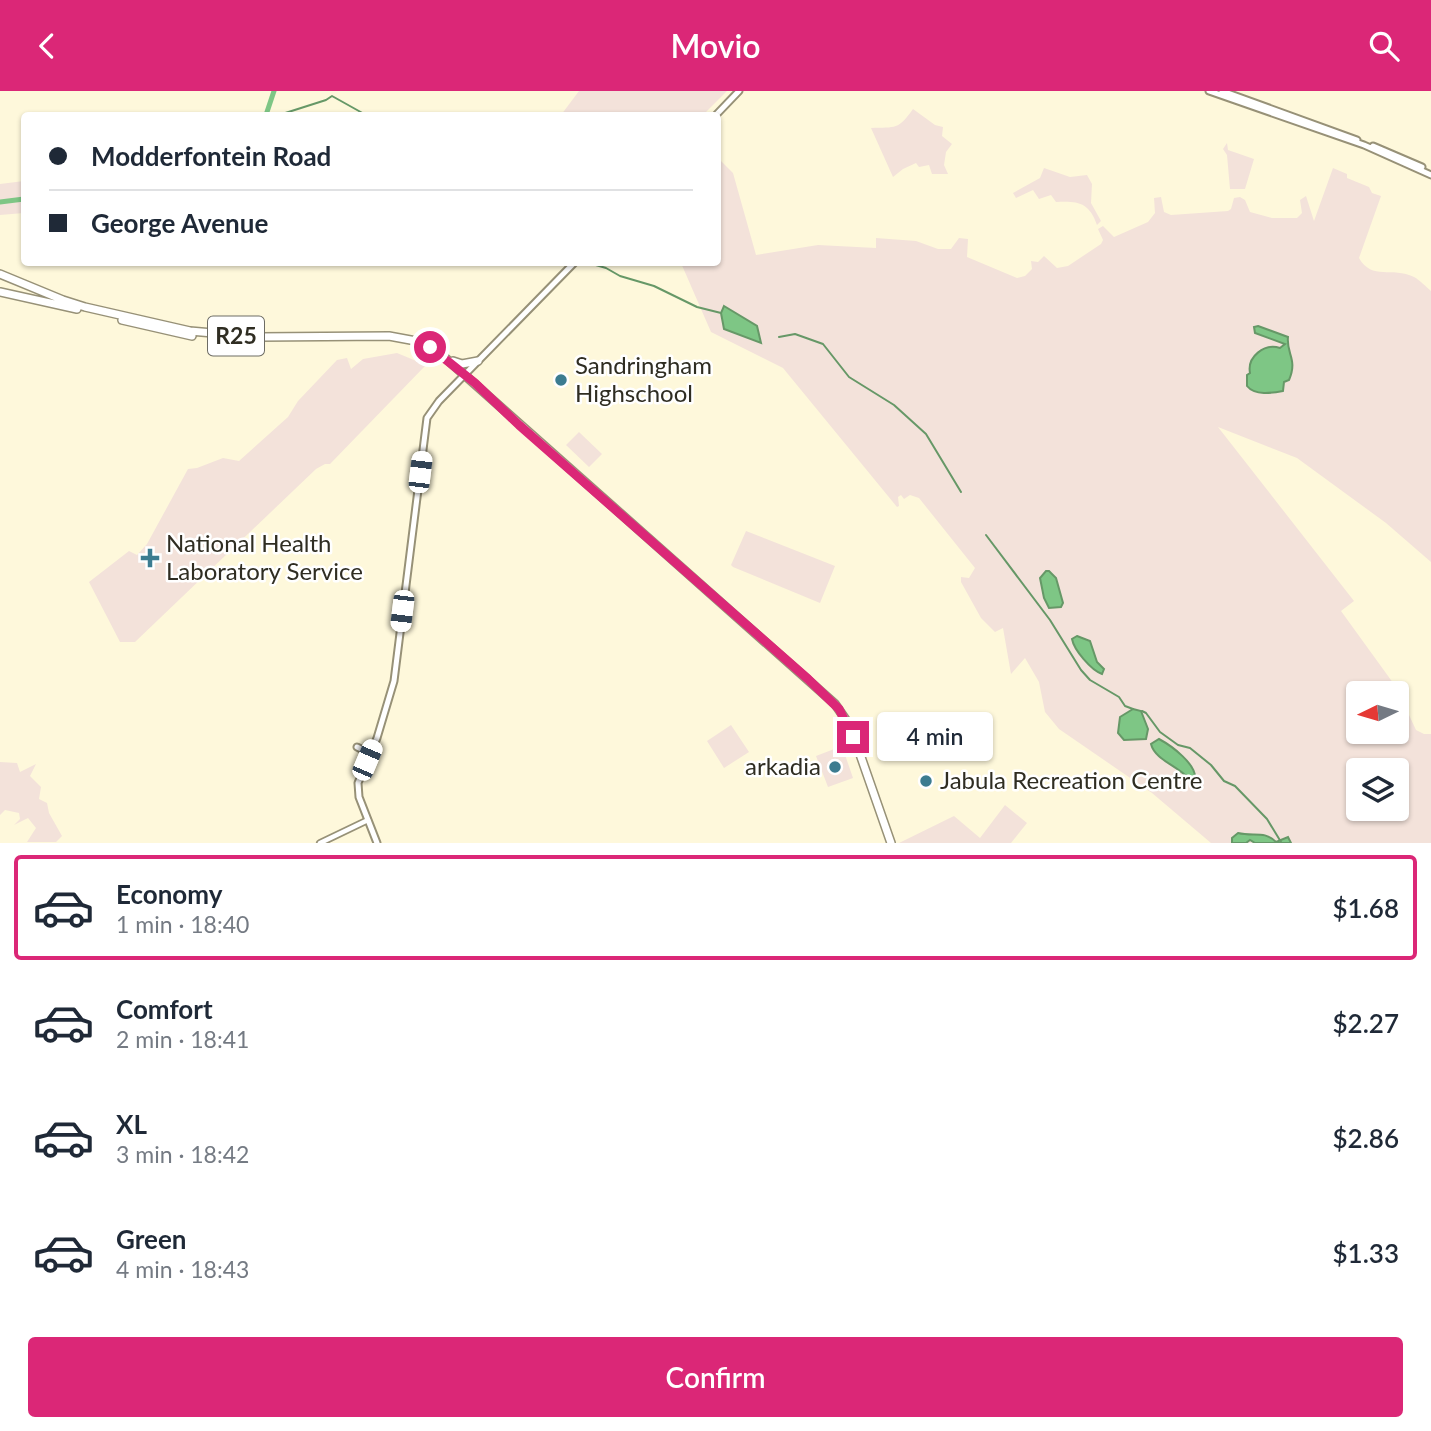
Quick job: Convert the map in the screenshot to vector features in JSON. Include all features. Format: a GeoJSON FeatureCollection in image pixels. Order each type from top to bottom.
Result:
{"type":"FeatureCollection","features":[{"type":"Feature","properties":{"kind":"main road"},"geometry":{"type":"LineString","coordinates":[[719,112],[739,91]]}},
{"type":"Feature","properties":{"kind":"main road"},"geometry":{"type":"LineString","coordinates":[[1209,91],[1364,145],[1431,173]]}},
{"type":"Feature","properties":{"kind":"main road"},"geometry":{"type":"LineString","coordinates":[[1222,91],[1336,131],[1431,173]]}},
{"type":"Feature","properties":{"kind":"main road"},"geometry":{"type":"LineString","coordinates":[[377,843],[358,789],[394,681],[427,418],[437,403],[571,266]]}},
{"type":"Feature","properties":{"kind":"main road","name":"R25"},"geometry":{"type":"LineString","coordinates":[[0,274],[63,300],[168,327],[246,337],[389,336],[416,341],[430,347],[449,360],[835,704],[849,726],[891,843]]}},
{"type":"Feature","properties":{"kind":"main road","name":"R25"},"geometry":{"type":"LineString","coordinates":[[0,292],[197,336],[259,342],[365,338],[398,340],[428,349],[481,390]]}},
{"type":"Feature","properties":{"kind":"main road"},"geometry":{"type":"LineString","coordinates":[[449,360],[477,363]]}},
{"type":"Feature","properties":{"kind":"main road"},"geometry":{"type":"LineString","coordinates":[[475,383],[477,363]]}},
{"type":"Feature","properties":{"kind":"main road"},"geometry":{"type":"LineString","coordinates":[[357,747],[363,750],[367,760]]}},
{"type":"Feature","properties":{"kind":"street"},"geometry":{"type":"LineString","coordinates":[[320,843],[368,820]]}},
{"type":"Feature","properties":{"kind":"shaded area"},"geometry":{"type":"Polygon","coordinates":[[[579,91],[727,91],[706,112],[563,112],[579,91]]]}},
{"type":"Feature","properties":{"kind":"shaded area"},"geometry":{"type":"Polygon","coordinates":[[[913,109],[935,125],[943,127],[942,136],[952,144],[946,152],[944,165],[948,174],[932,174],[929,165],[919,167],[916,163],[893,177],[871,128],[896,126],[904,121],[913,109]]]}},
{"type":"Feature","properties":{"kind":"shaded area"},"geometry":{"type":"Polygon","coordinates":[[[1227,143],[1228,150],[1254,159],[1245,189],[1230,189],[1227,155],[1223,149],[1227,143]]]}},
{"type":"Feature","properties":{"kind":"shaded area"},"geometry":{"type":"Polygon","coordinates":[[[721,161],[733,173],[756,255],[818,245],[876,248],[876,238],[916,241],[938,249],[951,249],[959,238],[968,239],[967,257],[1017,278],[1025,276],[1032,269],[1031,261],[1038,262],[1044,256],[1057,268],[1068,266],[1101,244],[1103,240],[1098,229],[1103,226],[1114,237],[1148,222],[1155,213],[1154,198],[1161,197],[1164,212],[1171,215],[1228,211],[1234,198],[1240,197],[1245,200],[1250,212],[1272,218],[1297,218],[1302,213],[1300,200],[1306,196],[1314,221],[1333,168],[1347,174],[1347,178],[1369,187],[1372,193],[1381,196],[1359,258],[1370,269],[1414,277],[1431,291],[1431,562],[1386,523],[1297,458],[1218,427],[1354,601],[1341,611],[1392,681],[1346,681],[1346,744],[1409,744],[1409,715],[1416,730],[1431,734],[1431,843],[1211,843],[1152,793],[1059,729],[1045,712],[1039,682],[1025,658],[1011,674],[1003,628],[995,632],[981,618],[961,582],[961,577],[969,578],[975,568],[919,498],[910,495],[904,499],[901,495],[898,497],[897,507],[783,368],[711,332],[682,266],[721,266],[721,161]]]}},
{"type":"Feature","properties":{"kind":"shaded area"},"geometry":{"type":"Polygon","coordinates":[[[1044,168],[1070,177],[1087,175],[1092,184],[1091,203],[1101,221],[1097,225],[1094,217],[1082,204],[1056,202],[1051,195],[1039,199],[1033,190],[1016,198],[1013,193],[1040,178],[1044,168]]]}},
{"type":"Feature","properties":{"kind":"shaded area"},"geometry":{"type":"Polygon","coordinates":[[[21,181],[21,213],[0,215],[0,184],[21,181]]]}},
{"type":"Feature","properties":{"kind":"shaded area"},"geometry":{"type":"Polygon","coordinates":[[[724,306],[757,326],[761,343],[724,329],[721,313],[724,306]]]}},
{"type":"Feature","properties":{"kind":"shaded area"},"geometry":{"type":"Polygon","coordinates":[[[1254,327],[1288,337],[1292,367],[1289,380],[1284,382],[1283,391],[1259,393],[1247,386],[1247,375],[1254,357],[1263,349],[1280,348],[1285,344],[1255,333],[1254,327]]]}},
{"type":"Feature","properties":{"kind":"shaded area"},"geometry":{"type":"Polygon","coordinates":[[[397,353],[426,365],[330,464],[316,469],[135,642],[120,642],[89,582],[129,551],[137,555],[147,544],[188,469],[223,458],[239,461],[288,417],[298,401],[337,360],[347,358],[351,369],[363,359],[397,353]]]}},
{"type":"Feature","properties":{"kind":"shaded area"},"geometry":{"type":"Polygon","coordinates":[[[579,432],[602,454],[589,467],[566,445],[579,432]]]}},
{"type":"Feature","properties":{"kind":"shaded area"},"geometry":{"type":"Polygon","coordinates":[[[746,531],[835,566],[820,603],[733,567],[731,565],[746,531]]]}},
{"type":"Feature","properties":{"kind":"shaded area"},"geometry":{"type":"Polygon","coordinates":[[[1046,571],[1056,578],[1063,603],[1061,607],[1049,608],[1044,598],[1040,578],[1046,571]]]}},
{"type":"Feature","properties":{"kind":"shaded area"},"geometry":{"type":"Polygon","coordinates":[[[1077,636],[1090,641],[1097,662],[1104,669],[1102,674],[1079,654],[1072,639],[1077,636]]]}},
{"type":"Feature","properties":{"kind":"shaded area"},"geometry":{"type":"Polygon","coordinates":[[[1133,709],[1141,711],[1148,729],[1146,739],[1124,740],[1118,733],[1120,717],[1133,709]]]}},
{"type":"Feature","properties":{"kind":"shaded area"},"geometry":{"type":"Polygon","coordinates":[[[731,725],[749,752],[724,768],[707,741],[731,725]]]}},
{"type":"Feature","properties":{"kind":"shaded area"},"geometry":{"type":"Polygon","coordinates":[[[1159,739],[1187,761],[1195,778],[1188,778],[1153,750],[1151,744],[1159,739]]]}},
{"type":"Feature","properties":{"kind":"shaded area","name":"arkadia"},"geometry":{"type":"Polygon","coordinates":[[[842,746],[853,778],[828,787],[816,756],[842,746]]]}},
{"type":"Feature","properties":{"kind":"shaded area"},"geometry":{"type":"Polygon","coordinates":[[[0,762],[17,763],[20,772],[36,764],[30,776],[41,787],[39,799],[47,803],[49,813],[62,836],[56,842],[27,842],[36,828],[28,818],[14,825],[20,819],[19,813],[5,810],[0,815],[0,762]]]}},
{"type":"Feature","properties":{"kind":"shaded area"},"geometry":{"type":"Polygon","coordinates":[[[1005,805],[1027,823],[1011,843],[899,843],[954,816],[980,838],[1005,805]]]}},
{"type":"Feature","properties":{"kind":"shaded area"},"geometry":{"type":"Polygon","coordinates":[[[1238,833],[1263,835],[1276,842],[1288,837],[1291,843],[1255,843],[1250,840],[1246,843],[1232,843],[1232,838],[1238,833]]]}},
{"type":"Feature","properties":{"kind":"waterway"},"geometry":{"type":"LineString","coordinates":[[267,112],[274,91]]}},
{"type":"Feature","properties":{"kind":"waterway"},"geometry":{"type":"LineString","coordinates":[[288,112],[332,96],[361,112]]}},
{"type":"Feature","properties":{"kind":"waterway"},"geometry":{"type":"LineString","coordinates":[[0,202],[21,199]]}},
{"type":"Feature","properties":{"kind":"waterway"},"geometry":{"type":"LineString","coordinates":[[599,266],[620,276],[654,286],[697,307],[721,313]]}},
{"type":"Feature","properties":{"kind":"waterway"},"geometry":{"type":"LineString","coordinates":[[779,337],[795,334],[823,344],[849,377],[894,405],[926,434],[961,492]]}},
{"type":"Feature","properties":{"kind":"waterway"},"geometry":{"type":"LineString","coordinates":[[986,535],[1050,620],[1081,670],[1090,680],[1119,697],[1125,706],[1133,709]]}},
{"type":"Feature","properties":{"kind":"waterway"},"geometry":{"type":"LineString","coordinates":[[1142,711],[1160,732],[1178,745],[1190,748],[1211,765],[1224,781],[1235,786],[1267,819],[1281,842]]}},
{"type":"Feature","properties":{"kind":"place","name":"Sandringham Highschool"},"geometry":{"type":"Point","coordinates":[561,380]}},
{"type":"Feature","properties":{"kind":"place","name":"National Health Laboratory Service"},"geometry":{"type":"Point","coordinates":[150,558]}},
{"type":"Feature","properties":{"kind":"place","name":"arkadia"},"geometry":{"type":"Point","coordinates":[835,767]}},
{"type":"Feature","properties":{"kind":"place","name":"Jabula Recreation Centre"},"geometry":{"type":"Point","coordinates":[926,781]}},
{"type":"Feature","properties":{"kind":"route"},"geometry":{"type":"LineString","coordinates":[[430,347],[480,387],[519,425],[808,679],[839,709],[853,737]]}}]}
